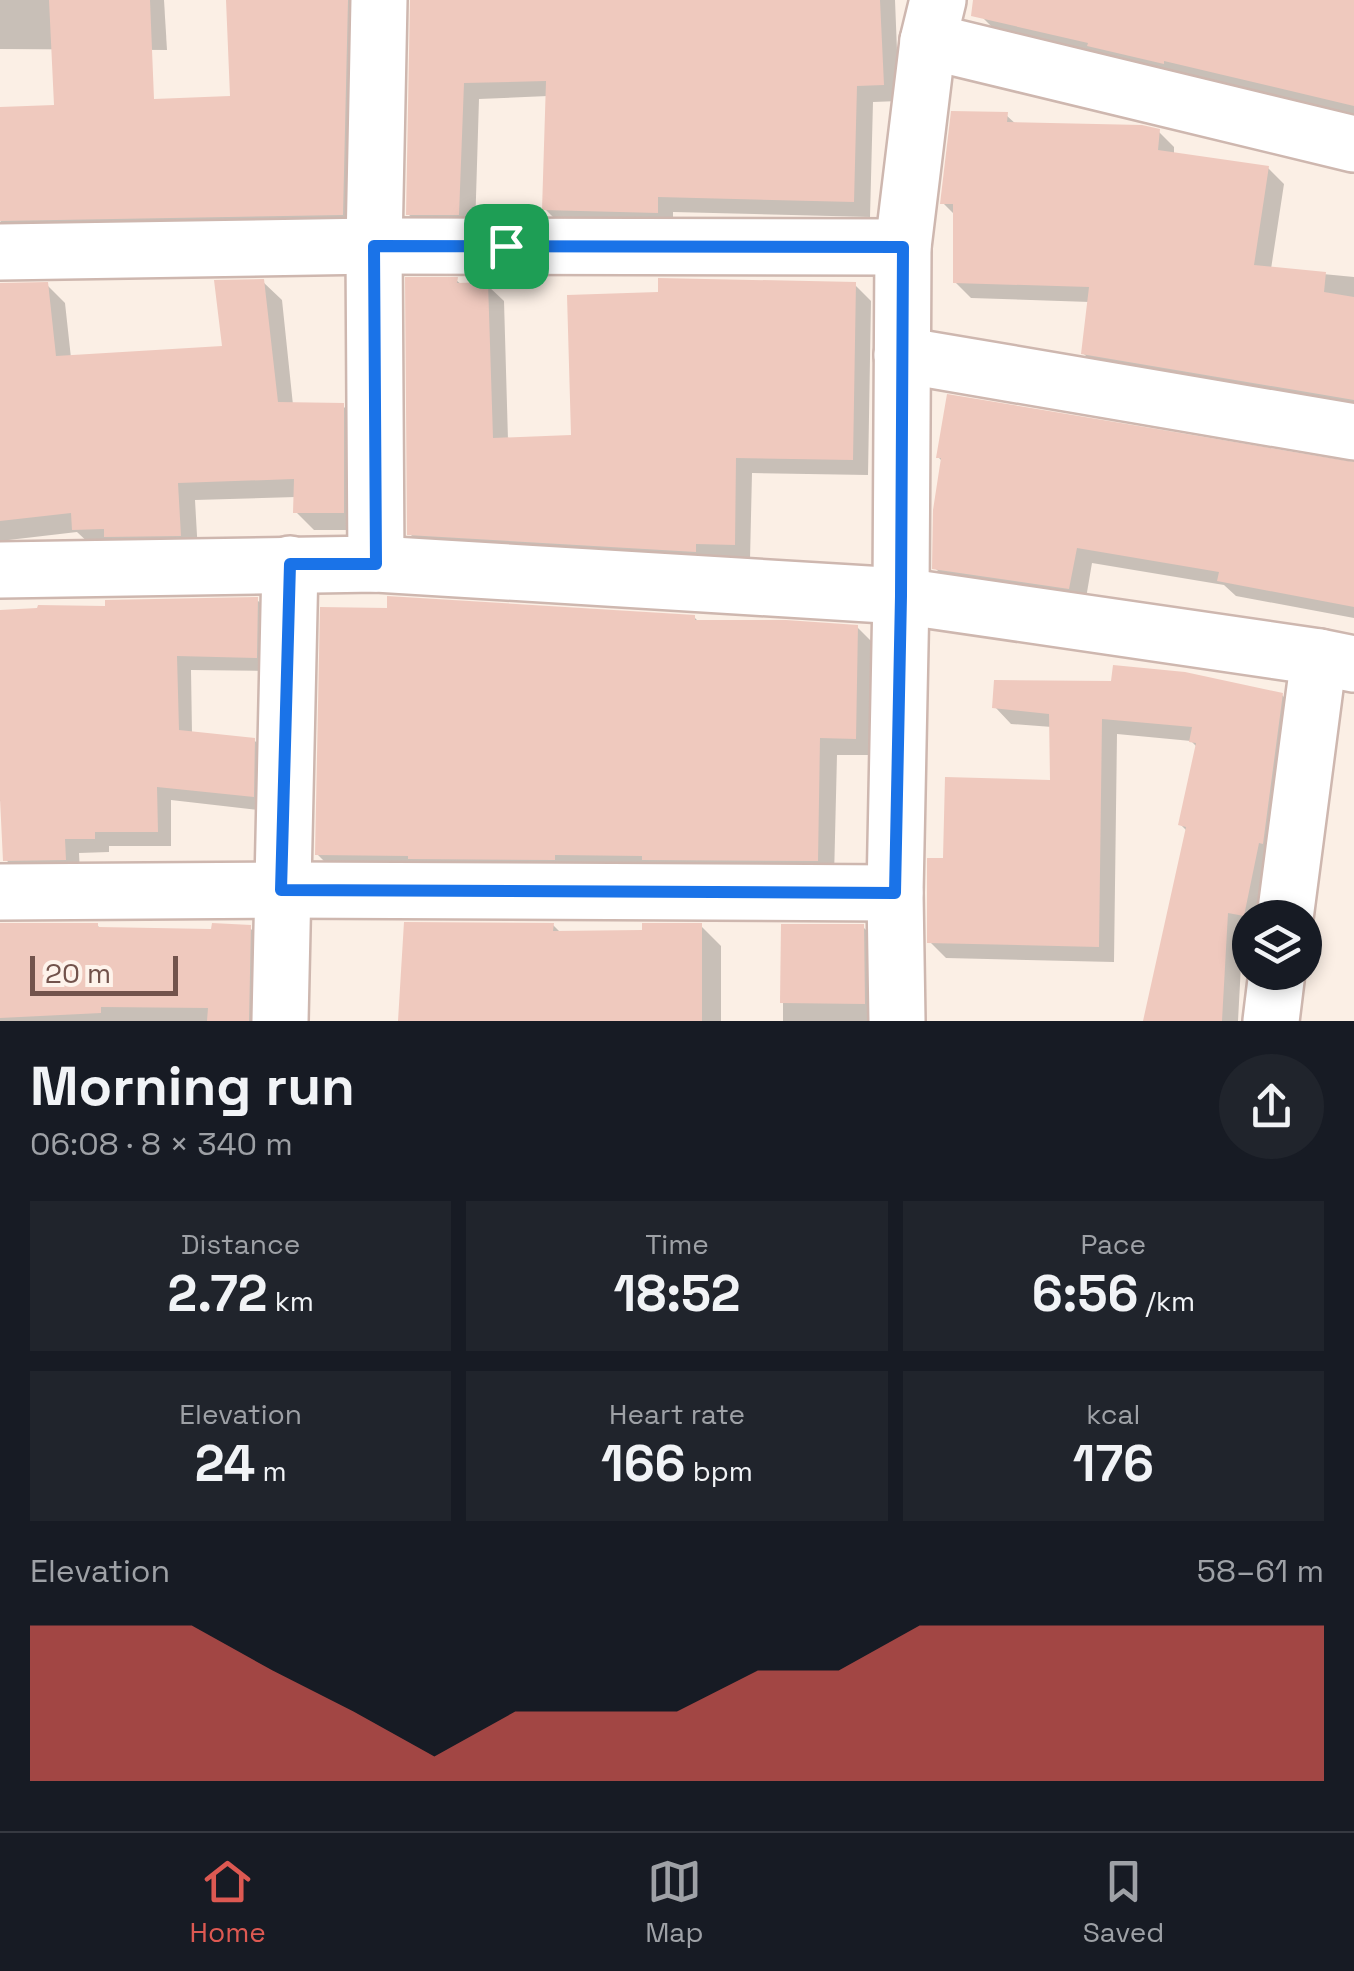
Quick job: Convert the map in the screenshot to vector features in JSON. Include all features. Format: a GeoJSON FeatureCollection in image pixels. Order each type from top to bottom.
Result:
{"type":"FeatureCollection","features":[{"type":"Feature","properties":{"kind":"street"},"geometry":{"type":"LineString","coordinates":[[376,564],[374,246],[379,0]]}},
{"type":"Feature","properties":{"kind":"street"},"geometry":{"type":"LineString","coordinates":[[897,1021],[903,247],[933,20],[1354,144]]}},
{"type":"Feature","properties":{"kind":"street"},"geometry":{"type":"LineString","coordinates":[[0,252],[374,246],[903,247]]}},
{"type":"Feature","properties":{"kind":"street"},"geometry":{"type":"LineString","coordinates":[[902,356],[1354,432]]}},
{"type":"Feature","properties":{"kind":"street"},"geometry":{"type":"LineString","coordinates":[[280,1021],[290,564]]}},
{"type":"Feature","properties":{"kind":"street"},"geometry":{"type":"LineString","coordinates":[[0,570],[376,564],[901,596],[1337,660],[1289,900]]}},
{"type":"Feature","properties":{"kind":"street"},"geometry":{"type":"LineString","coordinates":[[0,892],[895,893]]}},
{"type":"Feature","properties":{"kind":"street"},"geometry":{"type":"LineString","coordinates":[[1271,1021],[1275,990]]}},
{"type":"Feature","properties":{"kind":"building"},"geometry":{"type":"Polygon","coordinates":[[[49,0],[150,0],[154,99],[230,96],[226,0],[348,0],[343,215],[0,221],[0,107],[54,105],[49,0]]]}},
{"type":"Feature","properties":{"kind":"building"},"geometry":{"type":"Polygon","coordinates":[[[410,0],[880,0],[884,85],[857,86],[854,202],[658,197],[658,213],[542,210],[546,81],[464,83],[459,215],[406,215],[410,0]]]}},
{"type":"Feature","properties":{"kind":"building"},"geometry":{"type":"Polygon","coordinates":[[[973,0],[1354,0],[1354,106],[971,16],[973,0]]]}},
{"type":"Feature","properties":{"kind":"building"},"geometry":{"type":"Polygon","coordinates":[[[951,111],[1008,112],[1007,122],[1142,125],[1160,129],[1158,150],[1269,166],[1254,265],[1326,272],[1324,292],[1354,297],[1354,400],[1081,354],[1089,287],[953,283],[953,204],[940,204],[951,111]]]}},
{"type":"Feature","properties":{"kind":"building"},"geometry":{"type":"Polygon","coordinates":[[[405,277],[458,277],[457,283],[488,282],[493,438],[571,435],[567,295],[658,292],[658,278],[856,282],[853,460],[736,458],[735,545],[696,544],[696,552],[407,535],[405,277]]]}},
{"type":"Feature","properties":{"kind":"building"},"geometry":{"type":"Polygon","coordinates":[[[264,279],[278,402],[344,403],[344,513],[293,513],[294,479],[178,483],[181,536],[104,537],[104,529],[72,530],[71,513],[0,521],[0,283],[48,282],[56,356],[222,346],[214,280],[264,279]]]}},
{"type":"Feature","properties":{"kind":"building"},"geometry":{"type":"Polygon","coordinates":[[[947,394],[1354,462],[1354,607],[1217,581],[1219,572],[1077,548],[1069,589],[932,569],[933,510],[941,458],[936,458],[947,394]]]}},
{"type":"Feature","properties":{"kind":"building"},"geometry":{"type":"Polygon","coordinates":[[[387,596],[695,615],[695,620],[858,625],[856,739],[820,738],[818,861],[315,855],[320,607],[387,608],[387,596]]]}},
{"type":"Feature","properties":{"kind":"building"},"geometry":{"type":"Polygon","coordinates":[[[258,597],[257,658],[177,656],[179,730],[255,738],[254,797],[157,787],[158,832],[95,832],[95,839],[65,839],[66,860],[3,861],[0,610],[38,605],[105,606],[105,600],[258,597]]]}},
{"type":"Feature","properties":{"kind":"building"},"geometry":{"type":"Polygon","coordinates":[[[1113,665],[1185,672],[1283,693],[1263,844],[1259,843],[1247,900],[1232,900],[1232,914],[1228,913],[1222,1021],[1143,1021],[1186,827],[1178,825],[1196,743],[1189,742],[1192,727],[1102,719],[1099,947],[927,943],[927,858],[943,858],[945,777],[1050,780],[1049,714],[992,708],[994,680],[1111,681],[1113,665]]]}},
{"type":"Feature","properties":{"kind":"building"},"geometry":{"type":"Polygon","coordinates":[[[404,922],[554,923],[553,931],[642,930],[642,923],[702,923],[702,1021],[398,1021],[404,922]]]}},
{"type":"Feature","properties":{"kind":"building"},"geometry":{"type":"Polygon","coordinates":[[[0,923],[211,929],[212,923],[251,925],[249,1021],[207,1021],[208,1008],[101,1007],[101,1013],[0,1018],[0,923]]]}},
{"type":"Feature","properties":{"kind":"building"},"geometry":{"type":"Polygon","coordinates":[[[781,924],[864,924],[865,1004],[780,1003],[781,924]]]}},
{"type":"Feature","properties":{"kind":"route"},"geometry":{"type":"LineString","coordinates":[[374,246],[506,246],[903,247],[895,893],[281,890],[290,564],[376,564],[374,246]]}}]}
